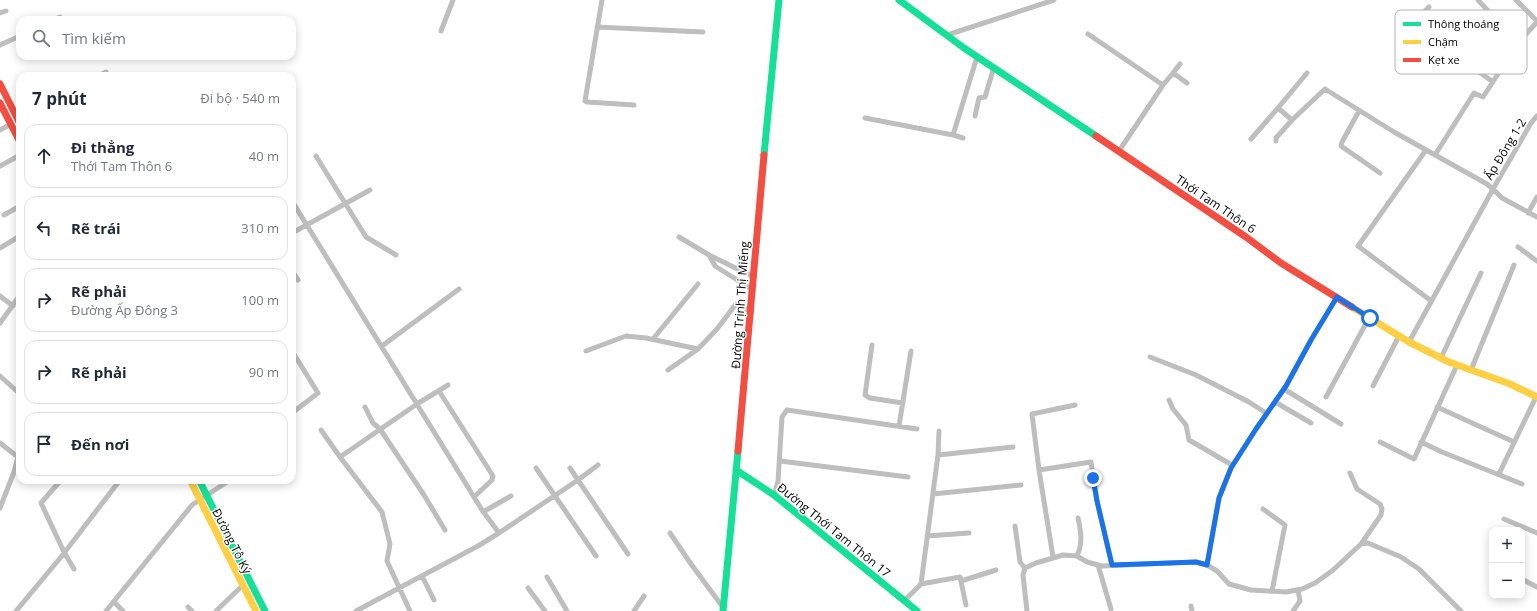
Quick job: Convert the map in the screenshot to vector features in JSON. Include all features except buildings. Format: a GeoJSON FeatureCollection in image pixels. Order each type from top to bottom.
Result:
{"type":"FeatureCollection","features":[{"type":"Feature","properties":{"kind":"main road","name":"Đường Trịnh Thị Miếng"},"geometry":{"type":"LineString","coordinates":[[723,608],[752,312],[779,0]]}},
{"type":"Feature","properties":{"kind":"main road","name":"Thới Tam Thôn 6"},"geometry":{"type":"LineString","coordinates":[[899,0],[977,56],[1246,237],[1281,263],[1369,318],[1398,336],[1441,358],[1510,384],[1537,397]]}},
{"type":"Feature","properties":{"kind":"main road"},"geometry":{"type":"LineString","coordinates":[[0,84],[16,115]]}},
{"type":"Feature","properties":{"kind":"main road"},"geometry":{"type":"LineString","coordinates":[[0,103],[16,134]]}},
{"type":"Feature","properties":{"kind":"main road","name":"Đường Thới Tam Thôn 17"},"geometry":{"type":"LineString","coordinates":[[736,470],[774,495],[917,611]]}},
{"type":"Feature","properties":{"kind":"main road","name":"Đường Tô Ký"},"geometry":{"type":"LineString","coordinates":[[192,484],[256,611]]}},
{"type":"Feature","properties":{"kind":"main road","name":"Đường Tô Ký"},"geometry":{"type":"LineString","coordinates":[[201,484],[265,611]]}},
{"type":"Feature","properties":{"kind":"street"},"geometry":{"type":"LineString","coordinates":[[441,31],[453,0]]}},
{"type":"Feature","properties":{"kind":"street"},"geometry":{"type":"LineString","coordinates":[[602,0],[585,101],[634,106]]}},
{"type":"Feature","properties":{"kind":"street"},"geometry":{"type":"LineString","coordinates":[[947,35],[1054,0]]}},
{"type":"Feature","properties":{"kind":"street"},"geometry":{"type":"LineString","coordinates":[[1478,0],[1487,10]]}},
{"type":"Feature","properties":{"kind":"street"},"geometry":{"type":"LineString","coordinates":[[1516,0],[1526,10]]}},
{"type":"Feature","properties":{"kind":"street"},"geometry":{"type":"LineString","coordinates":[[1426,10],[1429,7]]}},
{"type":"Feature","properties":{"kind":"street"},"geometry":{"type":"LineString","coordinates":[[0,13],[6,11]]}},
{"type":"Feature","properties":{"kind":"street"},"geometry":{"type":"LineString","coordinates":[[1527,11],[1537,21],[1527,33]]}},
{"type":"Feature","properties":{"kind":"street"},"geometry":{"type":"LineString","coordinates":[[597,27],[703,32]]}},
{"type":"Feature","properties":{"kind":"street"},"geometry":{"type":"LineString","coordinates":[[1088,34],[1164,86]]}},
{"type":"Feature","properties":{"kind":"street"},"geometry":{"type":"LineString","coordinates":[[0,46],[16,38]]}},
{"type":"Feature","properties":{"kind":"street"},"geometry":{"type":"LineString","coordinates":[[953,135],[977,56]]}},
{"type":"Feature","properties":{"kind":"street"},"geometry":{"type":"LineString","coordinates":[[1119,151],[1180,64]]}},
{"type":"Feature","properties":{"kind":"street"},"geometry":{"type":"LineString","coordinates":[[975,116],[979,98],[985,97],[994,67]]}},
{"type":"Feature","properties":{"kind":"street"},"geometry":{"type":"LineString","coordinates":[[1173,73],[1187,83]]}},
{"type":"Feature","properties":{"kind":"street"},"geometry":{"type":"LineString","coordinates":[[1251,139],[1307,73]]}},
{"type":"Feature","properties":{"kind":"street"},"geometry":{"type":"LineString","coordinates":[[1482,74],[1493,82]]}},
{"type":"Feature","properties":{"kind":"street"},"geometry":{"type":"LineString","coordinates":[[1435,155],[1474,93],[1483,97],[1498,74]]}},
{"type":"Feature","properties":{"kind":"street"},"geometry":{"type":"LineString","coordinates":[[1276,141],[1276,138],[1292,120],[1325,88],[1359,111],[1487,184],[1493,189],[1430,300],[1409,342]]}},
{"type":"Feature","properties":{"kind":"street"},"geometry":{"type":"LineString","coordinates":[[1278,108],[1292,120]]}},
{"type":"Feature","properties":{"kind":"street"},"geometry":{"type":"LineString","coordinates":[[1359,111],[1341,146],[1380,173]]}},
{"type":"Feature","properties":{"kind":"street","name":"Ấp Đông 1-2"},"geometry":{"type":"LineString","coordinates":[[1537,116],[1531,123],[1493,189],[1502,198],[1537,217]]}},
{"type":"Feature","properties":{"kind":"street"},"geometry":{"type":"LineString","coordinates":[[865,118],[963,138]]}},
{"type":"Feature","properties":{"kind":"street"},"geometry":{"type":"LineString","coordinates":[[0,130],[11,124]]}},
{"type":"Feature","properties":{"kind":"street"},"geometry":{"type":"LineString","coordinates":[[1426,150],[1358,246],[1430,300]]}},
{"type":"Feature","properties":{"kind":"street"},"geometry":{"type":"LineString","coordinates":[[316,156],[366,237],[396,255]]}},
{"type":"Feature","properties":{"kind":"street"},"geometry":{"type":"LineString","coordinates":[[0,166],[16,157]]}},
{"type":"Feature","properties":{"kind":"street"},"geometry":{"type":"LineString","coordinates":[[296,231],[370,190]]}},
{"type":"Feature","properties":{"kind":"street"},"geometry":{"type":"LineString","coordinates":[[1528,213],[1537,197]]}},
{"type":"Feature","properties":{"kind":"street"},"geometry":{"type":"LineString","coordinates":[[4,215],[16,208]]}},
{"type":"Feature","properties":{"kind":"street"},"geometry":{"type":"LineString","coordinates":[[296,208],[483,512],[499,533]]}},
{"type":"Feature","properties":{"kind":"street"},"geometry":{"type":"LineString","coordinates":[[0,248],[16,238]]}},
{"type":"Feature","properties":{"kind":"street"},"geometry":{"type":"LineString","coordinates":[[678,238],[754,277]]}},
{"type":"Feature","properties":{"kind":"street"},"geometry":{"type":"LineString","coordinates":[[1518,247],[1537,261]]}},
{"type":"Feature","properties":{"kind":"street"},"geometry":{"type":"LineString","coordinates":[[709,255],[715,266],[753,290]]}},
{"type":"Feature","properties":{"kind":"street"},"geometry":{"type":"LineString","coordinates":[[1471,370],[1514,265]]}},
{"type":"Feature","properties":{"kind":"street"},"geometry":{"type":"LineString","coordinates":[[1441,358],[1481,273]]}},
{"type":"Feature","properties":{"kind":"street"},"geometry":{"type":"LineString","coordinates":[[653,339],[698,284]]}},
{"type":"Feature","properties":{"kind":"street"},"geometry":{"type":"LineString","coordinates":[[382,346],[459,289]]}},
{"type":"Feature","properties":{"kind":"street"},"geometry":{"type":"LineString","coordinates":[[0,296],[13,306]]}},
{"type":"Feature","properties":{"kind":"street"},"geometry":{"type":"LineString","coordinates":[[1207,565],[1219,498],[1232,466],[1266,413],[1284,389],[1337,297]]}},
{"type":"Feature","properties":{"kind":"street"},"geometry":{"type":"LineString","coordinates":[[0,323],[16,301]]}},
{"type":"Feature","properties":{"kind":"street"},"geometry":{"type":"LineString","coordinates":[[668,370],[698,350],[717,329],[736,304],[752,312]]}},
{"type":"Feature","properties":{"kind":"street"},"geometry":{"type":"LineString","coordinates":[[1326,397],[1369,318]]}},
{"type":"Feature","properties":{"kind":"street"},"geometry":{"type":"LineString","coordinates":[[586,351],[626,336],[653,339],[698,350]]}},
{"type":"Feature","properties":{"kind":"street"},"geometry":{"type":"LineString","coordinates":[[1373,386],[1398,336]]}},
{"type":"Feature","properties":{"kind":"street"},"geometry":{"type":"LineString","coordinates":[[872,345],[865,395],[870,398],[903,403]]}},
{"type":"Feature","properties":{"kind":"street"},"geometry":{"type":"LineString","coordinates":[[899,426],[910,351]]}},
{"type":"Feature","properties":{"kind":"street"},"geometry":{"type":"LineString","coordinates":[[296,357],[318,393],[296,410]]}},
{"type":"Feature","properties":{"kind":"street"},"geometry":{"type":"LineString","coordinates":[[1150,357],[1196,375],[1266,413]]}},
{"type":"Feature","properties":{"kind":"street"},"geometry":{"type":"LineString","coordinates":[[1380,442],[1414,459],[1457,364]]}},
{"type":"Feature","properties":{"kind":"street"},"geometry":{"type":"LineString","coordinates":[[0,376],[16,390]]}},
{"type":"Feature","properties":{"kind":"street"},"geometry":{"type":"LineString","coordinates":[[340,457],[448,385]]}},
{"type":"Feature","properties":{"kind":"street"},"geometry":{"type":"LineString","coordinates":[[1284,389],[1341,424]]}},
{"type":"Feature","properties":{"kind":"street"},"geometry":{"type":"LineString","coordinates":[[439,391],[493,476],[492,480],[474,497]]}},
{"type":"Feature","properties":{"kind":"street"},"geometry":{"type":"LineString","coordinates":[[1499,474],[1537,397]]}},
{"type":"Feature","properties":{"kind":"street"},"geometry":{"type":"LineString","coordinates":[[1169,400],[1173,409],[1186,425],[1189,440],[1232,466]]}},
{"type":"Feature","properties":{"kind":"street"},"geometry":{"type":"LineString","coordinates":[[1275,402],[1311,423]]}},
{"type":"Feature","properties":{"kind":"street"},"geometry":{"type":"LineString","coordinates":[[1053,557],[1039,470],[1032,414],[1075,405]]}},
{"type":"Feature","properties":{"kind":"street"},"geometry":{"type":"LineString","coordinates":[[365,407],[373,423],[380,429],[424,495],[445,530]]}},
{"type":"Feature","properties":{"kind":"street"},"geometry":{"type":"LineString","coordinates":[[1437,408],[1514,442]]}},
{"type":"Feature","properties":{"kind":"street"},"geometry":{"type":"LineString","coordinates":[[774,495],[778,482],[782,417],[787,410],[917,428]]}},
{"type":"Feature","properties":{"kind":"street"},"geometry":{"type":"LineString","coordinates":[[321,430],[382,512],[390,544],[387,561],[410,611]]}},
{"type":"Feature","properties":{"kind":"street"},"geometry":{"type":"LineString","coordinates":[[904,601],[920,584],[938,455],[939,430]]}},
{"type":"Feature","properties":{"kind":"street"},"geometry":{"type":"LineString","coordinates":[[1421,442],[1522,484]]}},
{"type":"Feature","properties":{"kind":"street"},"geometry":{"type":"LineString","coordinates":[[0,443],[16,454]]}},
{"type":"Feature","properties":{"kind":"street"},"geometry":{"type":"LineString","coordinates":[[938,455],[1013,447]]}},
{"type":"Feature","properties":{"kind":"street"},"geometry":{"type":"LineString","coordinates":[[780,461],[908,477]]}},
{"type":"Feature","properties":{"kind":"street"},"geometry":{"type":"LineString","coordinates":[[1039,470],[1091,462],[1097,501],[1112,565]]}},
{"type":"Feature","properties":{"kind":"street"},"geometry":{"type":"LineString","coordinates":[[358,611],[478,546],[578,480],[598,465]]}},
{"type":"Feature","properties":{"kind":"street"},"geometry":{"type":"LineString","coordinates":[[0,508],[16,466]]}},
{"type":"Feature","properties":{"kind":"street"},"geometry":{"type":"LineString","coordinates":[[536,468],[596,556]]}},
{"type":"Feature","properties":{"kind":"street"},"geometry":{"type":"LineString","coordinates":[[570,468],[628,554]]}},
{"type":"Feature","properties":{"kind":"street"},"geometry":{"type":"LineString","coordinates":[[1025,568],[1053,557],[1063,555],[1077,556],[1086,562],[1098,565],[1196,562],[1207,565],[1217,571],[1229,584],[1251,590],[1286,592],[1298,590],[1315,583],[1332,571],[1361,544],[1381,515],[1382,509],[1380,504],[1357,489],[1350,473]]}},
{"type":"Feature","properties":{"kind":"street"},"geometry":{"type":"LineString","coordinates":[[58,484],[41,503],[64,552],[74,569]]}},
{"type":"Feature","properties":{"kind":"street"},"geometry":{"type":"LineString","coordinates":[[16,611],[117,484]]}},
{"type":"Feature","properties":{"kind":"street"},"geometry":{"type":"LineString","coordinates":[[106,611],[192,505],[224,484]]}},
{"type":"Feature","properties":{"kind":"street"},"geometry":{"type":"LineString","coordinates":[[932,494],[1021,485]]}},
{"type":"Feature","properties":{"kind":"street"},"geometry":{"type":"LineString","coordinates":[[483,512],[511,496]]}},
{"type":"Feature","properties":{"kind":"street"},"geometry":{"type":"LineString","coordinates":[[1263,509],[1285,525],[1272,591]]}},
{"type":"Feature","properties":{"kind":"street"},"geometry":{"type":"LineString","coordinates":[[1077,556],[1081,548],[1082,537],[1078,518]]}},
{"type":"Feature","properties":{"kind":"street"},"geometry":{"type":"LineString","coordinates":[[1504,519],[1537,533]]}},
{"type":"Feature","properties":{"kind":"street"},"geometry":{"type":"LineString","coordinates":[[1015,526],[1020,562],[1025,568]]}},
{"type":"Feature","properties":{"kind":"street"},"geometry":{"type":"LineString","coordinates":[[670,533],[723,608]]}},
{"type":"Feature","properties":{"kind":"street"},"geometry":{"type":"LineString","coordinates":[[927,536],[969,533]]}},
{"type":"Feature","properties":{"kind":"street"},"geometry":{"type":"LineString","coordinates":[[1361,544],[1368,543],[1401,557],[1419,569],[1461,611]]}},
{"type":"Feature","properties":{"kind":"street"},"geometry":{"type":"LineString","coordinates":[[1098,565],[1111,609]]}},
{"type":"Feature","properties":{"kind":"street"},"geometry":{"type":"LineString","coordinates":[[1025,568],[1023,575],[1027,611]]}},
{"type":"Feature","properties":{"kind":"street"},"geometry":{"type":"LineString","coordinates":[[961,581],[996,570]]}},
{"type":"Feature","properties":{"kind":"street"},"geometry":{"type":"LineString","coordinates":[[422,576],[434,600]]}},
{"type":"Feature","properties":{"kind":"street"},"geometry":{"type":"LineString","coordinates":[[547,577],[567,611]]}},
{"type":"Feature","properties":{"kind":"street"},"geometry":{"type":"LineString","coordinates":[[920,584],[960,577],[966,605]]}},
{"type":"Feature","properties":{"kind":"street"},"geometry":{"type":"LineString","coordinates":[[1525,581],[1537,587]]}},
{"type":"Feature","properties":{"kind":"street"},"geometry":{"type":"LineString","coordinates":[[216,611],[243,585]]}},
{"type":"Feature","properties":{"kind":"street"},"geometry":{"type":"LineString","coordinates":[[528,588],[545,611]]}},
{"type":"Feature","properties":{"kind":"street"},"geometry":{"type":"LineString","coordinates":[[1293,611],[1300,601],[1298,590]]}},
{"type":"Feature","properties":{"kind":"street"},"geometry":{"type":"LineString","coordinates":[[634,611],[644,596]]}},
{"type":"Feature","properties":{"kind":"street"},"geometry":{"type":"LineString","coordinates":[[114,602],[123,611]]}},
{"type":"Feature","properties":{"kind":"traffic: fast"},"geometry":{"type":"LineString","coordinates":[[764,155],[779,0]]}},
{"type":"Feature","properties":{"kind":"traffic: fast"},"geometry":{"type":"LineString","coordinates":[[899,0],[964,48],[1096,136]]}},
{"type":"Feature","properties":{"kind":"traffic: fast"},"geometry":{"type":"LineString","coordinates":[[723,611],[738,451]]}},
{"type":"Feature","properties":{"kind":"traffic: fast"},"geometry":{"type":"LineString","coordinates":[[736,470],[774,495],[917,611]]}},
{"type":"Feature","properties":{"kind":"traffic: fast"},"geometry":{"type":"LineString","coordinates":[[201,484],[265,611]]}},
{"type":"Feature","properties":{"kind":"traffic: slow"},"geometry":{"type":"LineString","coordinates":[[1352,307],[1409,342],[1449,362],[1510,384],[1537,397]]}},
{"type":"Feature","properties":{"kind":"traffic: slow"},"geometry":{"type":"LineString","coordinates":[[192,484],[256,611]]}},
{"type":"Feature","properties":{"kind":"traffic: jam"},"geometry":{"type":"LineString","coordinates":[[0,84],[16,116]]}},
{"type":"Feature","properties":{"kind":"traffic: jam"},"geometry":{"type":"LineString","coordinates":[[0,103],[16,134]]}},
{"type":"Feature","properties":{"kind":"traffic: jam"},"geometry":{"type":"LineString","coordinates":[[1096,136],[1246,237],[1281,263],[1352,307]]}},
{"type":"Feature","properties":{"kind":"traffic: jam"},"geometry":{"type":"LineString","coordinates":[[738,451],[764,155]]}},
{"type":"Feature","properties":{"kind":"route"},"geometry":{"type":"LineString","coordinates":[[1093,478],[1112,565],[1196,562],[1207,565],[1219,498],[1231,468],[1286,386],[1337,297],[1370,318]]}}]}
